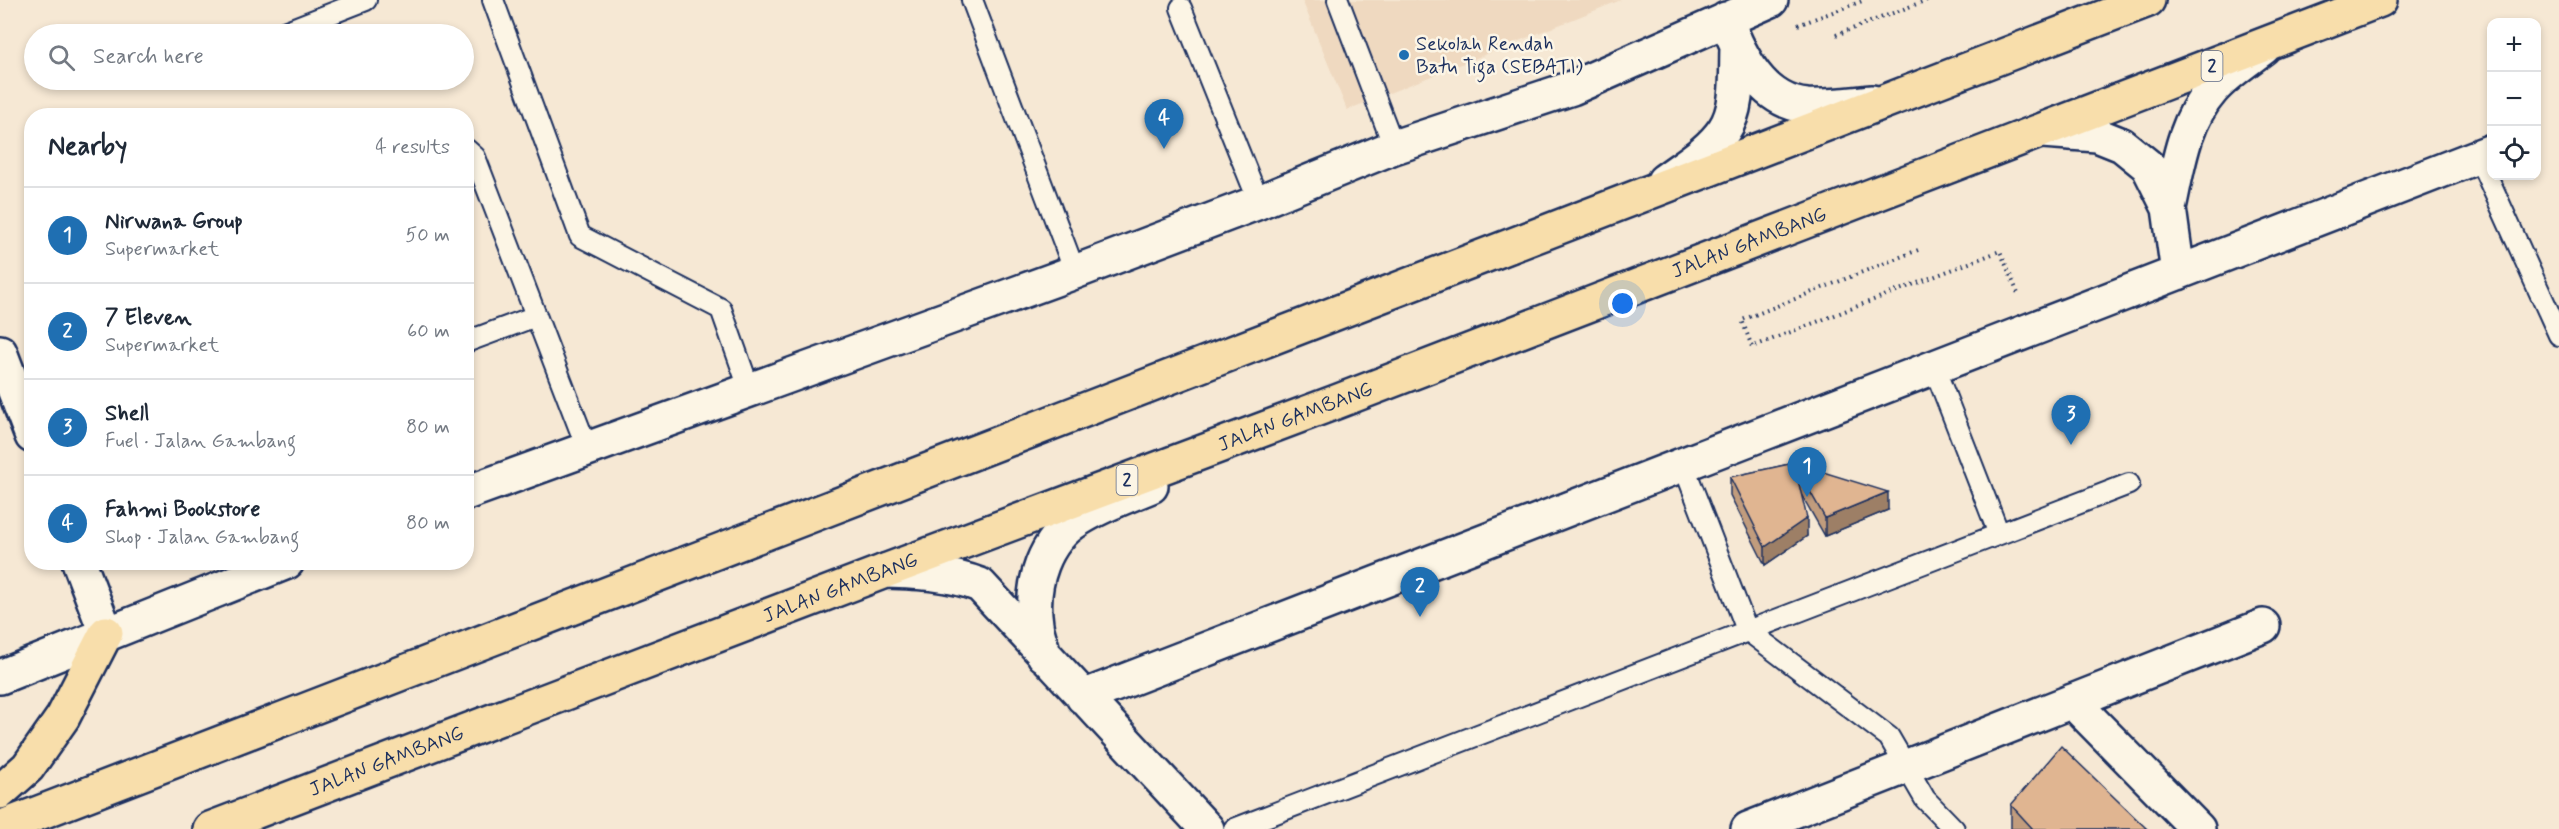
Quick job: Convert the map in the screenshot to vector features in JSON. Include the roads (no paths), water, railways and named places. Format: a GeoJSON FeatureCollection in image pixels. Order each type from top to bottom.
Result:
{"type":"FeatureCollection","features":[{"type":"Feature","properties":{"kind":"highway"},"geometry":{"type":"LineString","coordinates":[[0,828],[2148,0]]}},
{"type":"Feature","properties":{"kind":"highway","name":"JALAN GAMBANG"},"geometry":{"type":"LineString","coordinates":[[210,829],[885,571],[1336,402],[2380,0]]}},
{"type":"Feature","properties":{"kind":"highway"},"geometry":{"type":"LineString","coordinates":[[0,792],[28,767],[63,717],[106,633]]}},
{"type":"Feature","properties":{"kind":"street"},"geometry":{"type":"LineString","coordinates":[[474,490],[1075,272],[1259,202],[1394,147],[1572,88],[1727,23],[1771,0]]}},
{"type":"Feature","properties":{"kind":"street"},"geometry":{"type":"LineString","coordinates":[[1727,23],[1758,81],[1777,95],[1804,106],[1887,101]]}},
{"type":"Feature","properties":{"kind":"street"},"geometry":{"type":"LineString","coordinates":[[1647,194],[1704,152],[1725,129],[1733,107],[1727,23]]}},
{"type":"Feature","properties":{"kind":"street"},"geometry":{"type":"LineString","coordinates":[[2169,208],[2182,148],[2194,115],[2213,89],[2266,45]]}},
{"type":"Feature","properties":{"kind":"street"},"geometry":{"type":"LineString","coordinates":[[2043,131],[2097,135],[2122,146],[2148,166],[2169,208],[2178,273]]}},
{"type":"Feature","properties":{"kind":"street"},"geometry":{"type":"LineString","coordinates":[[1083,696],[2485,154]]}},
{"type":"Feature","properties":{"kind":"street"},"geometry":{"type":"LineString","coordinates":[[0,352],[24,415]]}},
{"type":"Feature","properties":{"kind":"street"},"geometry":{"type":"LineString","coordinates":[[1044,655],[1036,624],[1035,598],[1046,552],[1060,532],[1079,518],[1336,402]]}},
{"type":"Feature","properties":{"kind":"street"},"geometry":{"type":"LineString","coordinates":[[82,570],[106,633]]}},
{"type":"Feature","properties":{"kind":"street"},"geometry":{"type":"LineString","coordinates":[[0,677],[267,570]]}},
{"type":"Feature","properties":{"kind":"street"},"geometry":{"type":"LineString","coordinates":[[885,571],[937,573],[962,578],[980,585],[1207,829]]}},
{"type":"Feature","properties":{"kind":"street"},"geometry":{"type":"LineString","coordinates":[[1748,829],[2263,626]]}},
{"type":"Feature","properties":{"kind":"street"},"geometry":{"type":"LineString","coordinates":[[2072,701],[2198,829]]}},
{"type":"Feature","properties":{"kind":"lane"},"geometry":{"type":"LineString","coordinates":[[305,24],[366,0]]}},
{"type":"Feature","properties":{"kind":"lane"},"geometry":{"type":"LineString","coordinates":[[493,0],[580,236],[721,309],[750,391]]}},
{"type":"Feature","properties":{"kind":"lane"},"geometry":{"type":"LineString","coordinates":[[972,0],[1075,272]]}},
{"type":"Feature","properties":{"kind":"lane"},"geometry":{"type":"LineString","coordinates":[[1338,0],[1394,147]]}},
{"type":"Feature","properties":{"kind":"lane"},"geometry":{"type":"LineString","coordinates":[[1181,8],[1259,202]]}},
{"type":"Feature","properties":{"kind":"lane"},"geometry":{"type":"LineString","coordinates":[[2485,154],[2559,335]]}},
{"type":"Feature","properties":{"kind":"lane"},"geometry":{"type":"LineString","coordinates":[[474,156],[587,448]]}},
{"type":"Feature","properties":{"kind":"lane"},"geometry":{"type":"LineString","coordinates":[[474,339],[536,316]]}},
{"type":"Feature","properties":{"kind":"lane"},"geometry":{"type":"LineString","coordinates":[[1934,367],[1999,534]]}},
{"type":"Feature","properties":{"kind":"lane"},"geometry":{"type":"LineString","coordinates":[[1683,464],[1747,630],[1889,737],[1925,799],[1954,829]]}},
{"type":"Feature","properties":{"kind":"lane"},"geometry":{"type":"LineString","coordinates":[[1234,829],[2129,484]]}},
{"type":"Feature","properties":{"kind":"place","name":"Sekolah Rendah Batu Tiga (SEBATI)"},"geometry":{"type":"Point","coordinates":[1404,55]}},
{"type":"Feature","properties":{"kind":"place","name":"Fahmi Bookstore"},"geometry":{"type":"Point","coordinates":[1164,149]}},
{"type":"Feature","properties":{"kind":"place","name":"Shell"},"geometry":{"type":"Point","coordinates":[2071,445]}},
{"type":"Feature","properties":{"kind":"place","name":"Nirwana Group"},"geometry":{"type":"Point","coordinates":[1807,497]}},
{"type":"Feature","properties":{"kind":"place","name":"7 Eleven"},"geometry":{"type":"Point","coordinates":[1420,617]}}]}
